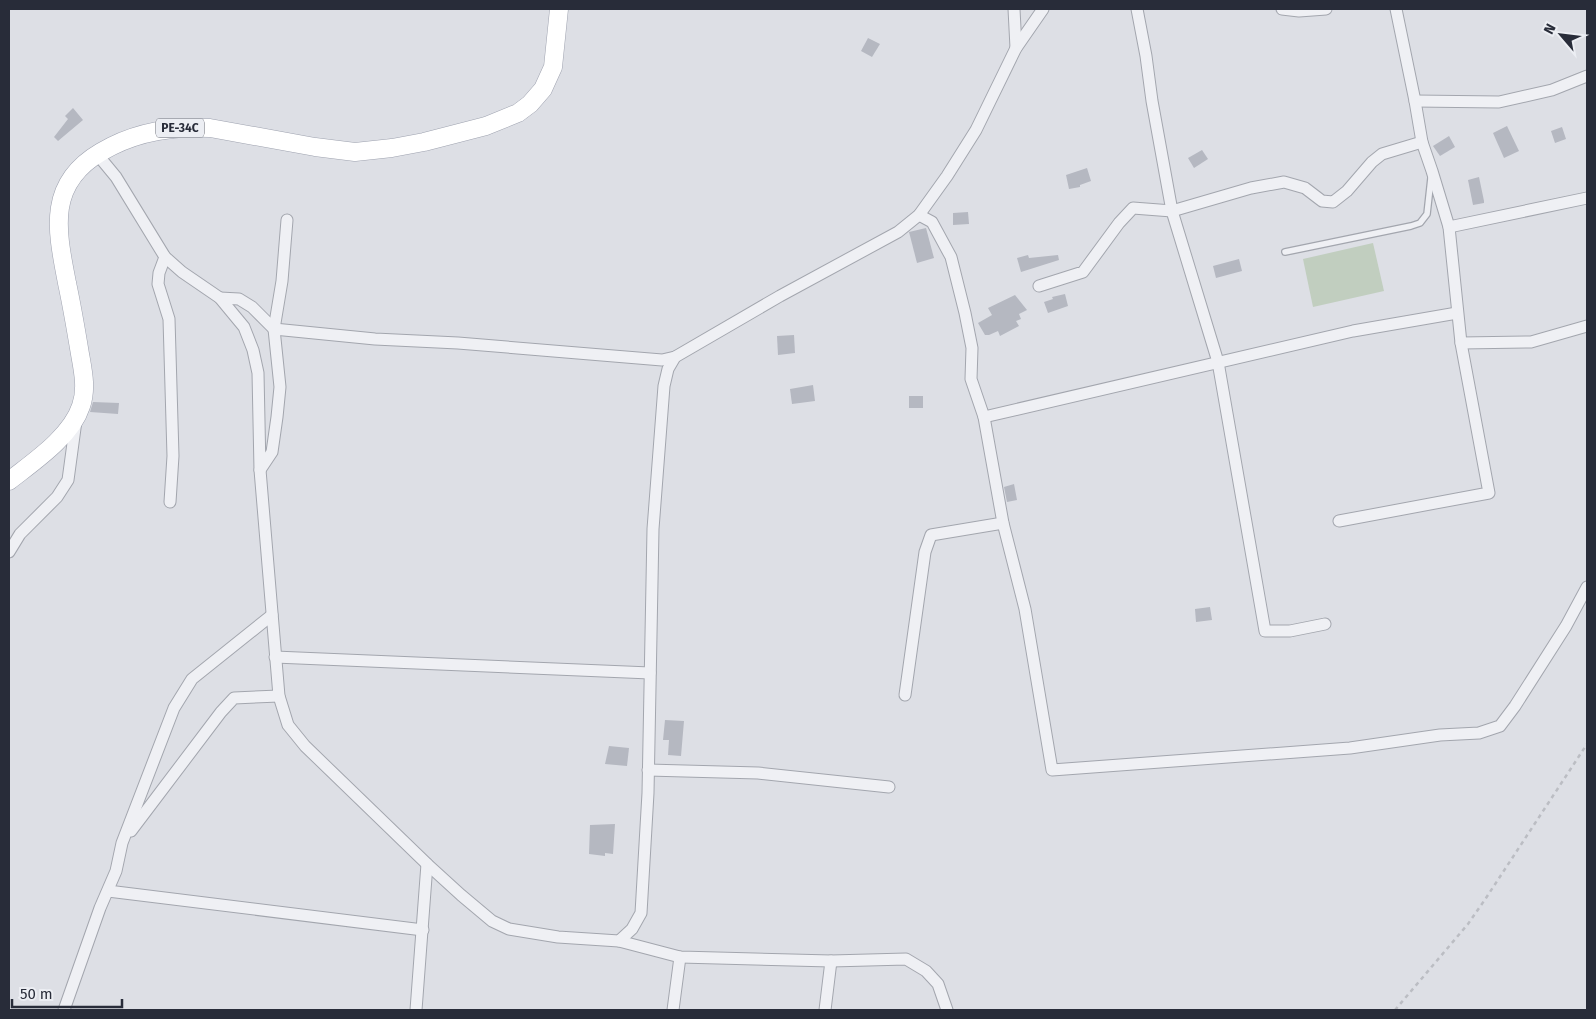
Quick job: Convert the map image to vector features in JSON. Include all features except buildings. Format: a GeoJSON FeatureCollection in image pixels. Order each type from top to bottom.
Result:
{"type":"FeatureCollection","features":[{"type":"Feature","properties":{"kind":"main road","name":"PE-34C"},"geometry":{"type":"LineString","coordinates":[[9,481],[67,431],[77,417],[84,397],[84,380],[75,324],[59,243],[58,214],[71,180],[97,154],[115,143],[146,132],[193,127],[230,131],[315,147],[356,152],[400,147],[486,126],[518,113],[530,104],[543,89],[553,67],[559,9]]}},
{"type":"Feature","properties":{"kind":"street"},"geometry":{"type":"LineString","coordinates":[[1014,9],[1016,48]]}},
{"type":"Feature","properties":{"kind":"street"},"geometry":{"type":"LineString","coordinates":[[220,298],[239,298],[252,307],[274,330],[662,360],[674,357],[780,296],[898,232],[918,215],[947,176],[976,130],[1016,48],[1044,9]]}},
{"type":"Feature","properties":{"kind":"street"},"geometry":{"type":"LineString","coordinates":[[1137,9],[1172,211],[1218,362],[1265,631],[1290,631],[1325,624]]}},
{"type":"Feature","properties":{"kind":"street"},"geometry":{"type":"LineString","coordinates":[[1282,9],[1299,11],[1326,9]]}},
{"type":"Feature","properties":{"kind":"street"},"geometry":{"type":"LineString","coordinates":[[1339,521],[1489,493],[1461,343],[1449,227],[1422,142],[1396,9]]}},
{"type":"Feature","properties":{"kind":"street"},"geometry":{"type":"LineString","coordinates":[[1415,101],[1499,102],[1552,90],[1587,76]]}},
{"type":"Feature","properties":{"kind":"street"},"geometry":{"type":"LineString","coordinates":[[1040,286],[1083,272],[1119,223],[1133,208],[1172,211],[1251,188],[1284,182],[1305,188],[1322,201],[1333,202],[1347,191],[1382,154],[1422,142]]}},
{"type":"Feature","properties":{"kind":"street"},"geometry":{"type":"LineString","coordinates":[[97,154],[116,177],[165,256],[182,272],[220,298],[244,327],[253,350],[258,373],[260,470],[279,696],[288,726],[305,746],[461,895],[492,921],[509,929],[558,937],[619,941],[680,957],[831,961],[906,959],[926,971],[938,984],[947,1010]]}},
{"type":"Feature","properties":{"kind":"street"},"geometry":{"type":"LineString","coordinates":[[1449,227],[1587,198]]}},
{"type":"Feature","properties":{"kind":"street"},"geometry":{"type":"LineString","coordinates":[[918,215],[932,222],[951,257],[966,312],[972,348],[971,379],[984,417],[1003,523],[1025,608],[1052,770],[1350,748],[1440,735],[1479,733],[1500,726],[1515,706],[1566,626],[1587,587]]}},
{"type":"Feature","properties":{"kind":"street"},"geometry":{"type":"LineString","coordinates":[[260,470],[272,452],[277,417],[280,387],[274,330],[282,281],[287,220]]}},
{"type":"Feature","properties":{"kind":"street"},"geometry":{"type":"LineString","coordinates":[[165,256],[159,273],[158,284],[169,319],[173,456],[170,502]]}},
{"type":"Feature","properties":{"kind":"street"},"geometry":{"type":"LineString","coordinates":[[984,417],[1353,331],[1457,313]]}},
{"type":"Feature","properties":{"kind":"street"},"geometry":{"type":"LineString","coordinates":[[1461,343],[1531,342],[1587,326]]}},
{"type":"Feature","properties":{"kind":"street"},"geometry":{"type":"LineString","coordinates":[[619,941],[632,929],[641,913],[648,770],[655,499],[664,386],[668,368],[674,357]]}},
{"type":"Feature","properties":{"kind":"street"},"geometry":{"type":"LineString","coordinates":[[9,552],[20,534],[57,498],[68,480],[77,417]]}},
{"type":"Feature","properties":{"kind":"street"},"geometry":{"type":"LineString","coordinates":[[905,695],[925,552],[931,535],[1003,523]]}},
{"type":"Feature","properties":{"kind":"street"},"geometry":{"type":"LineString","coordinates":[[64,1010],[100,908],[116,871],[122,843],[174,708],[192,679],[272,615]]}},
{"type":"Feature","properties":{"kind":"street"},"geometry":{"type":"LineString","coordinates":[[275,657],[650,673]]}},
{"type":"Feature","properties":{"kind":"street"},"geometry":{"type":"LineString","coordinates":[[122,843],[206,731],[234,698],[279,696]]}},
{"type":"Feature","properties":{"kind":"street"},"geometry":{"type":"LineString","coordinates":[[648,770],[758,773],[889,787]]}},
{"type":"Feature","properties":{"kind":"street"},"geometry":{"type":"LineString","coordinates":[[416,1010],[427,864]]}},
{"type":"Feature","properties":{"kind":"street"},"geometry":{"type":"LineString","coordinates":[[108,891],[423,930]]}},
{"type":"Feature","properties":{"kind":"street"},"geometry":{"type":"LineString","coordinates":[[673,1010],[680,957]]}},
{"type":"Feature","properties":{"kind":"street"},"geometry":{"type":"LineString","coordinates":[[825,1010],[831,961]]}},
{"type":"Feature","properties":{"kind":"lane"},"geometry":{"type":"LineString","coordinates":[[1285,252],[1420,223],[1427,214],[1432,171]]}},
{"type":"Feature","properties":{"kind":"path"},"geometry":{"type":"LineString","coordinates":[[1395,1010],[1472,918],[1587,744]]}},
{"type":"Feature","properties":{"kind":"green space"},"geometry":{"type":"Polygon","coordinates":[[[1373,243],[1384,291],[1313,307],[1303,259],[1373,243]]]}}]}
